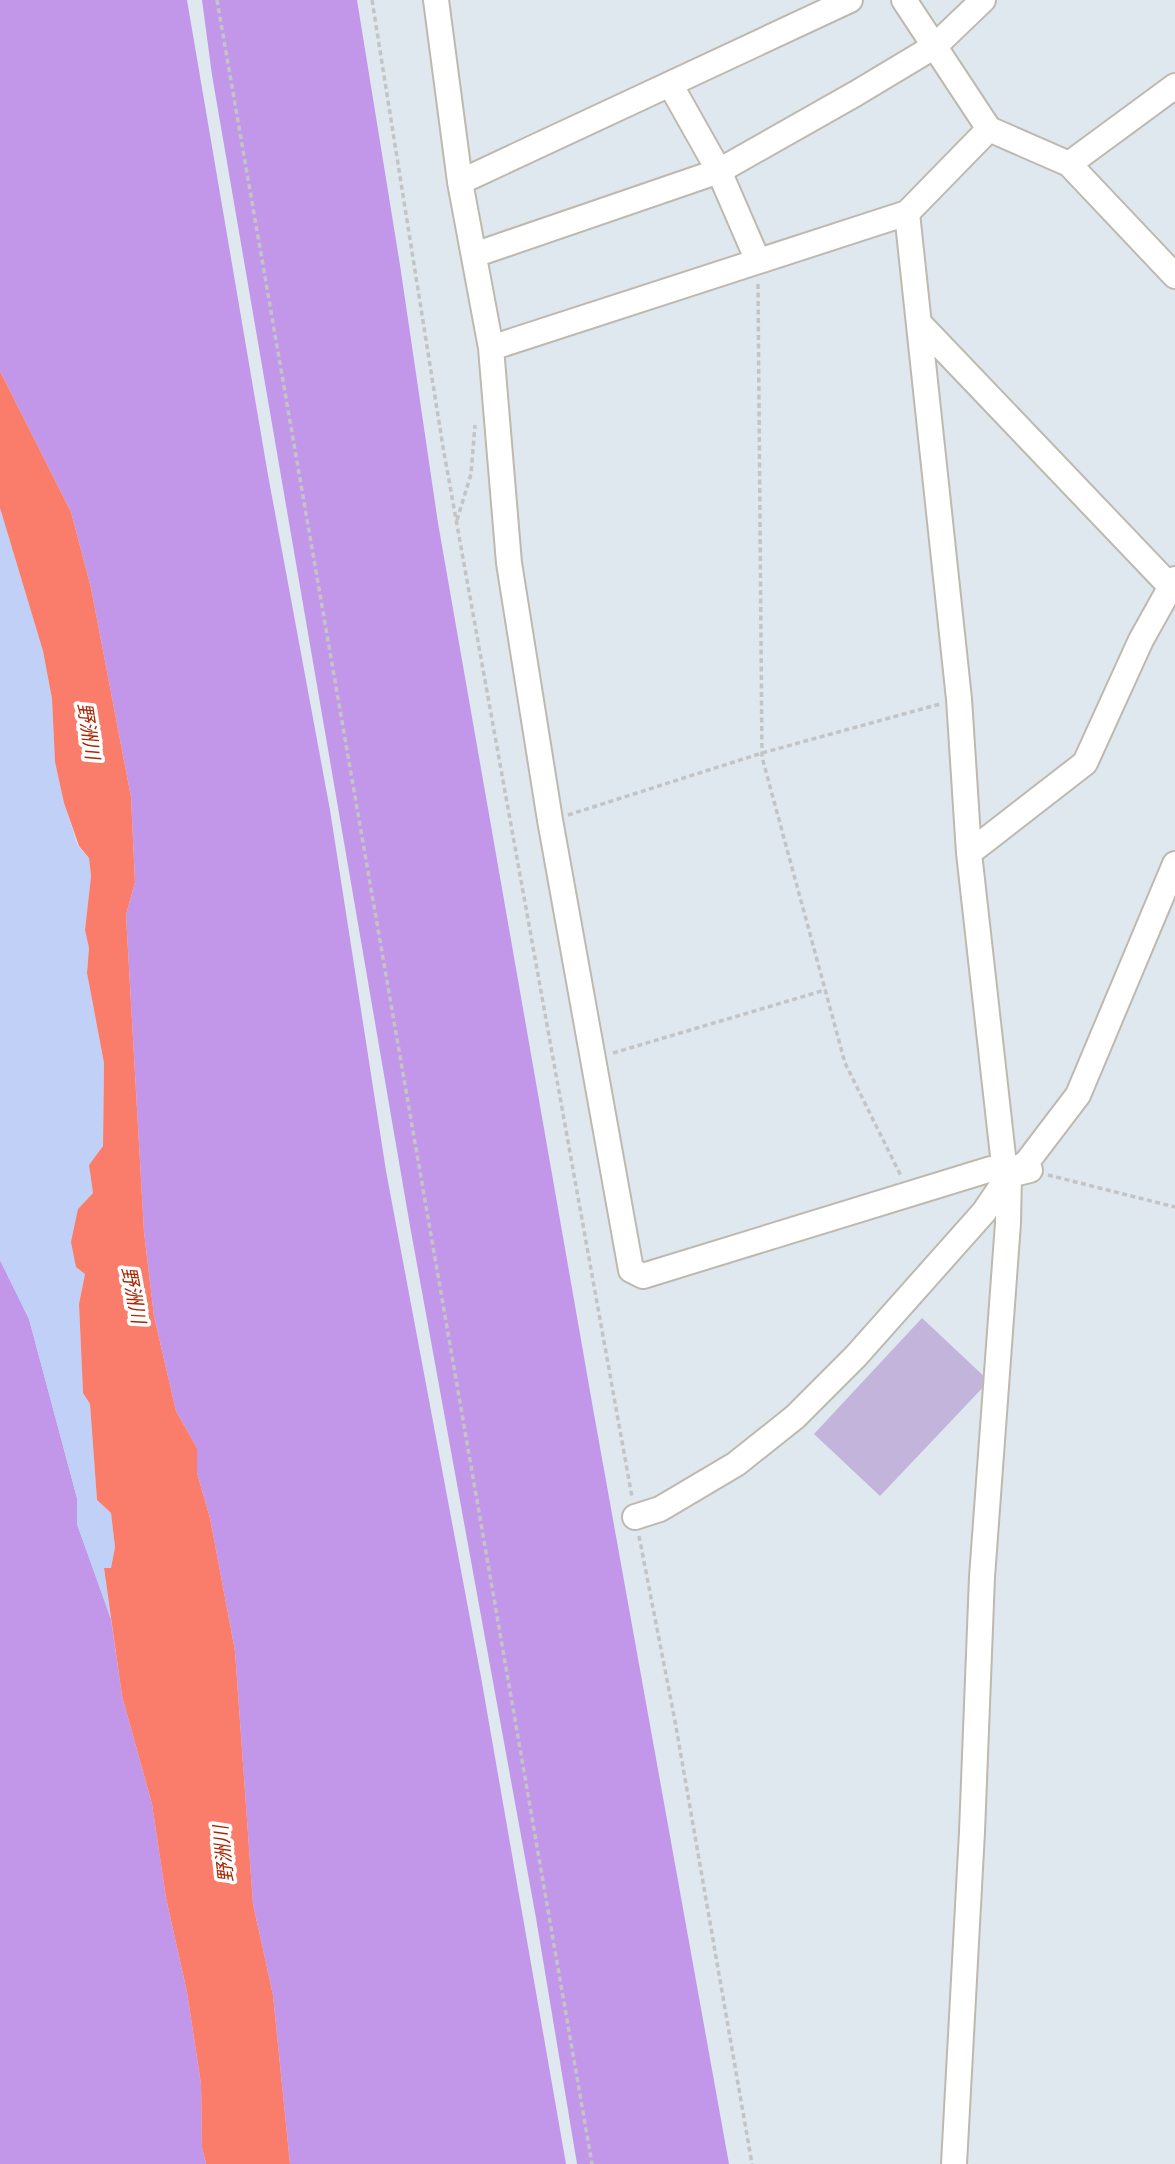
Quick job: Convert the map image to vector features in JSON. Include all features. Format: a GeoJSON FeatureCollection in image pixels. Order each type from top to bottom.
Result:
{"type":"FeatureCollection","features":[{"type":"Feature","properties":{"kind":"street"},"geometry":{"type":"LineString","coordinates":[[436,0],[460,182],[491,348],[509,563],[550,820],[631,1270],[643,1276],[991,1169],[1019,1173]]}},
{"type":"Feature","properties":{"kind":"street"},"geometry":{"type":"LineString","coordinates":[[460,182],[850,0]]}},
{"type":"Feature","properties":{"kind":"street"},"geometry":{"type":"LineString","coordinates":[[904,0],[989,129],[1069,164],[1175,276]]}},
{"type":"Feature","properties":{"kind":"street"},"geometry":{"type":"LineString","coordinates":[[474,255],[719,171],[935,46],[983,0]]}},
{"type":"Feature","properties":{"kind":"street"},"geometry":{"type":"LineString","coordinates":[[670,84],[719,171],[758,261]]}},
{"type":"Feature","properties":{"kind":"street"},"geometry":{"type":"LineString","coordinates":[[1069,164],[1175,86]]}},
{"type":"Feature","properties":{"kind":"street"},"geometry":{"type":"LineString","coordinates":[[491,348],[907,213],[989,129]]}},
{"type":"Feature","properties":{"kind":"street"},"geometry":{"type":"LineString","coordinates":[[907,213],[959,699],[969,853],[1003,1156],[1019,1173]]}},
{"type":"Feature","properties":{"kind":"street"},"geometry":{"type":"LineString","coordinates":[[919,323],[1173,583],[1141,640],[1085,763],[969,853]]}},
{"type":"Feature","properties":{"kind":"street"},"geometry":{"type":"LineString","coordinates":[[635,1517],[660,1509],[736,1464],[795,1417],[856,1356],[1019,1173],[1078,1095],[1175,864]]}},
{"type":"Feature","properties":{"kind":"street"},"geometry":{"type":"LineString","coordinates":[[954,2164],[972,1832],[982,1577],[1007,1237],[1019,1173]]}},
{"type":"Feature","properties":{"kind":"path"},"geometry":{"type":"LineString","coordinates":[[217,0],[592,2164]]}},
{"type":"Feature","properties":{"kind":"path"},"geometry":{"type":"LineString","coordinates":[[372,0],[457,522],[635,1517],[677,1734],[751,2164]]}},
{"type":"Feature","properties":{"kind":"path"},"geometry":{"type":"LineString","coordinates":[[758,261],[762,753],[845,1063],[910,1194]]}},
{"type":"Feature","properties":{"kind":"path"},"geometry":{"type":"LineString","coordinates":[[457,522],[471,474],[475,424]]}},
{"type":"Feature","properties":{"kind":"path"},"geometry":{"type":"LineString","coordinates":[[550,820],[762,753],[959,699]]}},
{"type":"Feature","properties":{"kind":"path"},"geometry":{"type":"LineString","coordinates":[[593,1059],[825,990]]}},
{"type":"Feature","properties":{"kind":"path"},"geometry":{"type":"LineString","coordinates":[[1019,1173],[1175,1207]]}},
{"type":"Feature","properties":{"kind":"shaded area"},"geometry":{"type":"Polygon","coordinates":[[[0,0],[187,0],[268,475],[330,810],[386,1171],[481,1677],[566,2164],[290,2164],[273,1995],[253,1904],[235,1651],[210,1518],[197,1473],[197,1448],[176,1411],[154,1316],[144,1232],[126,915],[135,882],[131,797],[91,588],[71,512],[0,371],[0,0]]]}},
{"type":"Feature","properties":{"kind":"shaded area"},"geometry":{"type":"Polygon","coordinates":[[[202,0],[357,0],[438,523],[729,2164],[577,2164],[536,1918],[410,1226],[212,75],[202,0]]]}},
{"type":"Feature","properties":{"kind":"shaded area"},"geometry":{"type":"Polygon","coordinates":[[[0,1260],[29,1319],[77,1498],[77,1524],[111,1619],[122,1696],[152,1804],[166,1898],[187,1992],[201,2084],[202,2147],[206,2164],[0,2164],[0,1260]]]}},
{"type":"Feature","properties":{"kind":"shaded area"},"geometry":{"type":"Polygon","coordinates":[[[922,1318],[989,1381],[880,1496],[814,1434],[922,1318]]]}},
{"type":"Feature","properties":{"kind":"sand"},"geometry":{"type":"Polygon","coordinates":[[[0,508],[43,651],[52,699],[55,762],[64,803],[78,846],[89,858],[91,876],[85,930],[89,948],[87,973],[104,1063],[103,1147],[89,1165],[93,1193],[78,1209],[85,1274],[79,1304],[83,1393],[90,1404],[97,1500],[111,1513],[115,1547],[111,1568],[104,1569],[111,1619],[77,1524],[77,1498],[29,1319],[0,1260],[0,508]]]}},
{"type":"Feature","properties":{"kind":"water","name":"野洲川"},"geometry":{"type":"Polygon","coordinates":[[[0,371],[71,512],[91,588],[131,797],[135,882],[126,915],[144,1232],[154,1316],[176,1411],[197,1448],[197,1473],[210,1518],[235,1651],[253,1904],[273,1995],[290,2164],[206,2164],[202,2147],[201,2084],[187,1992],[166,1898],[152,1804],[122,1696],[104,1568],[111,1568],[115,1547],[111,1513],[97,1500],[90,1404],[83,1393],[79,1304],[85,1274],[76,1267],[71,1242],[78,1209],[93,1193],[89,1165],[103,1146],[104,1063],[87,973],[89,948],[85,930],[91,876],[89,858],[79,846],[64,803],[55,762],[52,699],[43,651],[0,508],[0,371]]]}}]}
